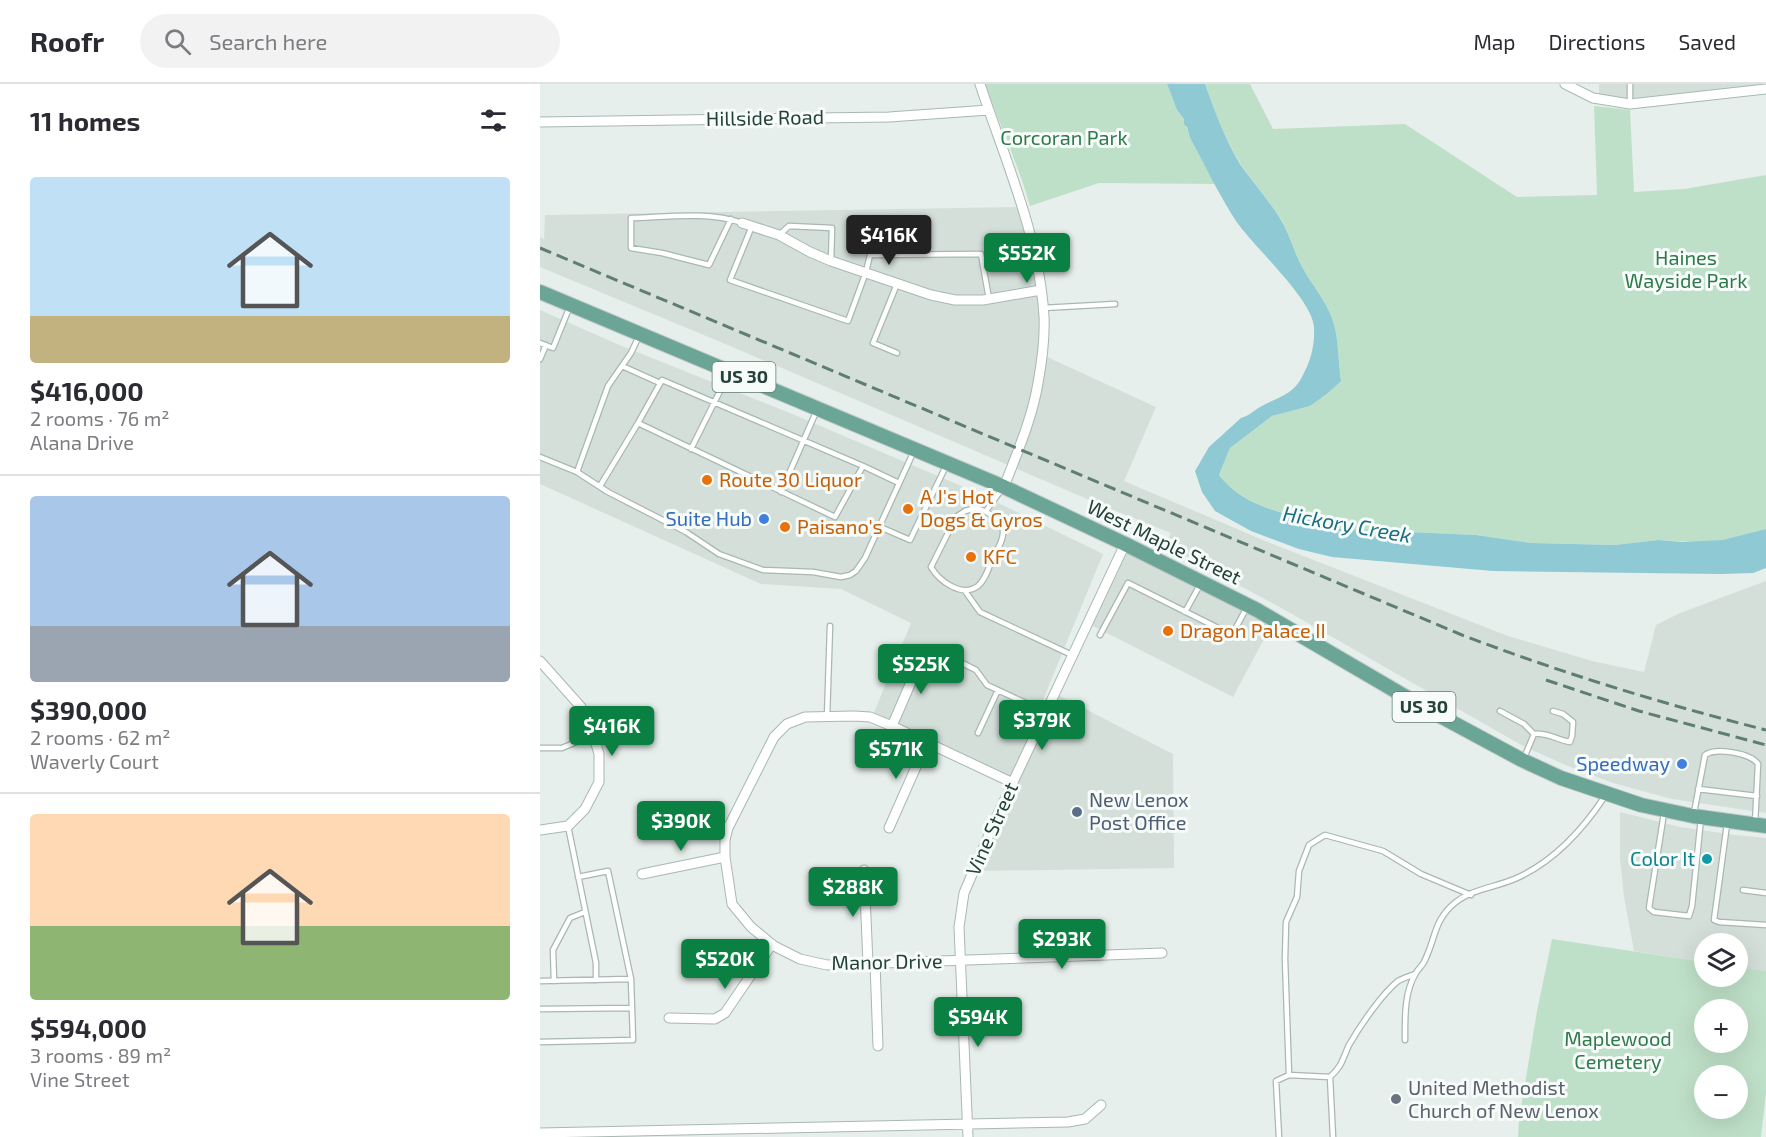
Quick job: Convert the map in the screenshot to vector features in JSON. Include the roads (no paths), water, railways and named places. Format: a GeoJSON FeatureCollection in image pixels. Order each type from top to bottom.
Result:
{"type":"FeatureCollection","features":[{"type":"Feature","properties":{"kind":"main road","name":"West Maple Street"},"geometry":{"type":"LineString","coordinates":[[540,292],[1004,487],[1125,544],[1202,581],[1418,704],[1522,760],[1561,778],[1641,805],[1697,817],[1761,825]]}},
{"type":"Feature","properties":{"kind":"street"},"geometry":{"type":"LineString","coordinates":[[980,84],[1031,236],[1043,308],[1044,339],[1033,408],[1004,487]]}},
{"type":"Feature","properties":{"kind":"street"},"geometry":{"type":"LineString","coordinates":[[1565,84],[1593,98],[1630,104],[1766,88]]}},
{"type":"Feature","properties":{"kind":"street","name":"Hillside Road"},"geometry":{"type":"LineString","coordinates":[[540,122],[889,117],[989,110]]}},
{"type":"Feature","properties":{"kind":"street"},"geometry":{"type":"LineString","coordinates":[[742,223],[778,235],[831,261],[931,295],[955,300],[989,299],[1041,290]]}},
{"type":"Feature","properties":{"kind":"street","name":"Vine Street"},"geometry":{"type":"LineString","coordinates":[[968,1137],[959,927],[964,893],[1125,544]]}},
{"type":"Feature","properties":{"kind":"street"},"geometry":{"type":"LineString","coordinates":[[892,726],[924,652]]}},
{"type":"Feature","properties":{"kind":"street"},"geometry":{"type":"LineString","coordinates":[[540,661],[581,707],[599,754],[599,782],[585,809],[568,825],[540,830]]}},
{"type":"Feature","properties":{"kind":"street","name":"Manor Drive"},"geometry":{"type":"LineString","coordinates":[[1013,783],[870,717],[805,717],[787,724],[774,737],[728,828],[725,857],[732,904],[751,927],[772,944],[800,959],[827,965],[1162,952]]}},
{"type":"Feature","properties":{"kind":"street"},"geometry":{"type":"LineString","coordinates":[[889,828],[927,742]]}},
{"type":"Feature","properties":{"kind":"street"},"geometry":{"type":"LineString","coordinates":[[642,874],[725,857]]}},
{"type":"Feature","properties":{"kind":"street"},"geometry":{"type":"LineString","coordinates":[[864,870],[878,1046]]}},
{"type":"Feature","properties":{"kind":"street"},"geometry":{"type":"LineString","coordinates":[[669,1018],[715,1019],[725,1013],[772,944]]}},
{"type":"Feature","properties":{"kind":"street"},"geometry":{"type":"LineString","coordinates":[[540,1133],[1068,1122],[1085,1119],[1101,1105]]}},
{"type":"Feature","properties":{"kind":"lane"},"geometry":{"type":"LineString","coordinates":[[1630,84],[1630,104]]}},
{"type":"Feature","properties":{"kind":"lane"},"geometry":{"type":"LineString","coordinates":[[732,219],[709,265],[632,248],[632,218],[712,216],[732,219],[742,223]]}},
{"type":"Feature","properties":{"kind":"lane"},"geometry":{"type":"LineString","coordinates":[[752,226],[730,280],[848,321],[870,255],[981,254],[989,299]]}},
{"type":"Feature","properties":{"kind":"lane"},"geometry":{"type":"LineString","coordinates":[[778,235],[789,226],[832,228],[831,261]]}},
{"type":"Feature","properties":{"kind":"lane"},"geometry":{"type":"LineString","coordinates":[[897,284],[873,343],[897,353]]}},
{"type":"Feature","properties":{"kind":"lane"},"geometry":{"type":"LineString","coordinates":[[1043,308],[1115,304]]}},
{"type":"Feature","properties":{"kind":"lane"},"geometry":{"type":"LineString","coordinates":[[540,343],[553,348],[571,305]]}},
{"type":"Feature","properties":{"kind":"lane"},"geometry":{"type":"LineString","coordinates":[[576,472],[608,386],[631,353],[640,334]]}},
{"type":"Feature","properties":{"kind":"lane"},"geometry":{"type":"LineString","coordinates":[[540,359],[546,345]]}},
{"type":"Feature","properties":{"kind":"lane"},"geometry":{"type":"LineString","coordinates":[[622,366],[660,384]]}},
{"type":"Feature","properties":{"kind":"lane"},"geometry":{"type":"LineString","coordinates":[[691,449],[730,372]]}},
{"type":"Feature","properties":{"kind":"lane"},"geometry":{"type":"LineString","coordinates":[[600,486],[662,380],[899,483]]}},
{"type":"Feature","properties":{"kind":"lane"},"geometry":{"type":"LineString","coordinates":[[781,492],[817,409]]}},
{"type":"Feature","properties":{"kind":"lane"},"geometry":{"type":"LineString","coordinates":[[638,423],[835,517],[863,466]]}},
{"type":"Feature","properties":{"kind":"lane"},"geometry":{"type":"LineString","coordinates":[[540,457],[576,472],[608,492],[686,532],[719,554],[763,570],[813,572],[840,577],[850,576],[866,558],[915,450]]}},
{"type":"Feature","properties":{"kind":"lane"},"geometry":{"type":"LineString","coordinates":[[880,527],[910,540],[948,464]]}},
{"type":"Feature","properties":{"kind":"lane"},"geometry":{"type":"LineString","coordinates":[[986,511],[1004,487]]}},
{"type":"Feature","properties":{"kind":"lane"},"geometry":{"type":"LineString","coordinates":[[965,591],[976,587],[983,579],[1002,537],[1003,529],[998,521],[986,511],[976,508],[956,517],[931,567],[936,576],[965,591],[980,612],[1072,655]]}},
{"type":"Feature","properties":{"kind":"lane"},"geometry":{"type":"LineString","coordinates":[[1185,612],[1202,581]]}},
{"type":"Feature","properties":{"kind":"lane"},"geometry":{"type":"LineString","coordinates":[[1100,635],[1128,583],[1232,635],[1248,606]]}},
{"type":"Feature","properties":{"kind":"lane"},"geometry":{"type":"LineString","coordinates":[[827,717],[830,626]]}},
{"type":"Feature","properties":{"kind":"lane"},"geometry":{"type":"LineString","coordinates":[[924,652],[939,658],[950,657],[976,670],[987,685],[1046,712]]}},
{"type":"Feature","properties":{"kind":"lane"},"geometry":{"type":"LineString","coordinates":[[978,733],[998,690]]}},
{"type":"Feature","properties":{"kind":"lane"},"geometry":{"type":"LineString","coordinates":[[1500,711],[1524,724],[1534,734]]}},
{"type":"Feature","properties":{"kind":"lane"},"geometry":{"type":"LineString","coordinates":[[1534,734],[1542,733],[1570,742],[1572,722],[1563,714],[1553,711]]}},
{"type":"Feature","properties":{"kind":"lane"},"geometry":{"type":"LineString","coordinates":[[1522,760],[1534,734]]}},
{"type":"Feature","properties":{"kind":"lane"},"geometry":{"type":"LineString","coordinates":[[540,748],[562,748],[593,735]]}},
{"type":"Feature","properties":{"kind":"lane"},"geometry":{"type":"LineString","coordinates":[[1665,810],[1649,908],[1654,912],[1689,916],[1692,906],[1698,789],[1705,755],[1716,750],[1752,757],[1756,760],[1758,764],[1756,796],[1761,825]]}},
{"type":"Feature","properties":{"kind":"lane"},"geometry":{"type":"LineString","coordinates":[[1698,789],[1756,796]]}},
{"type":"Feature","properties":{"kind":"lane"},"geometry":{"type":"LineString","coordinates":[[1405,1040],[1408,993],[1415,974],[1424,962],[1442,916],[1457,901],[1485,888],[1519,877],[1543,862],[1573,837],[1592,816],[1607,794]]}},
{"type":"Feature","properties":{"kind":"lane"},"geometry":{"type":"LineString","coordinates":[[1727,821],[1714,920],[1766,925]]}},
{"type":"Feature","properties":{"kind":"lane"},"geometry":{"type":"LineString","coordinates":[[568,825],[596,963],[596,980]]}},
{"type":"Feature","properties":{"kind":"lane"},"geometry":{"type":"LineString","coordinates":[[1288,1075],[1286,922],[1297,897],[1299,871],[1309,845],[1325,835],[1383,850],[1420,874],[1471,895]]}},
{"type":"Feature","properties":{"kind":"lane"},"geometry":{"type":"LineString","coordinates":[[540,1042],[633,1040],[631,979],[608,871],[578,877]]}},
{"type":"Feature","properties":{"kind":"lane"},"geometry":{"type":"LineString","coordinates":[[1743,891],[1766,893]]}},
{"type":"Feature","properties":{"kind":"lane"},"geometry":{"type":"LineString","coordinates":[[554,981],[553,950],[570,918],[585,912]]}},
{"type":"Feature","properties":{"kind":"lane"},"geometry":{"type":"LineString","coordinates":[[1279,1137],[1276,1081],[1288,1075],[1330,1077],[1340,1068],[1347,1049],[1369,1014],[1398,981],[1415,974]]}},
{"type":"Feature","properties":{"kind":"lane"},"geometry":{"type":"LineString","coordinates":[[540,981],[631,979]]}},
{"type":"Feature","properties":{"kind":"lane"},"geometry":{"type":"LineString","coordinates":[[540,1009],[632,1008]]}},
{"type":"Feature","properties":{"kind":"lane"},"geometry":{"type":"LineString","coordinates":[[1330,1077],[1333,1137]]}},
{"type":"Feature","properties":{"kind":"water"},"geometry":{"type":"Polygon","coordinates":[[[1167,84],[1205,84],[1235,155],[1284,225],[1299,261],[1330,313],[1336,335],[1341,381],[1310,406],[1272,416],[1230,448],[1219,475],[1231,488],[1245,498],[1275,511],[1341,529],[1476,535],[1531,543],[1615,545],[1658,540],[1683,542],[1722,540],[1766,529],[1766,568],[1753,573],[1721,574],[1493,571],[1332,557],[1299,549],[1251,531],[1215,511],[1202,492],[1195,471],[1209,447],[1241,418],[1289,392],[1299,382],[1312,352],[1314,327],[1304,302],[1236,221],[1190,138],[1184,119],[1177,110],[1167,84]]]}},
{"type":"Feature","properties":{"kind":"railway"},"geometry":{"type":"LineString","coordinates":[[540,248],[1462,635],[1613,687],[1766,730]]}},
{"type":"Feature","properties":{"kind":"railway"},"geometry":{"type":"LineString","coordinates":[[1546,680],[1639,711],[1766,745]]}},
{"type":"Feature","properties":{"kind":"place","name":"Route 30 Liquor"},"geometry":{"type":"Point","coordinates":[707,480]}},
{"type":"Feature","properties":{"kind":"place","name":"A J's Hot Dogs & Gyros"},"geometry":{"type":"Point","coordinates":[908,509]}},
{"type":"Feature","properties":{"kind":"place","name":"Suite Hub"},"geometry":{"type":"Point","coordinates":[764,519]}},
{"type":"Feature","properties":{"kind":"place","name":"Paisano's"},"geometry":{"type":"Point","coordinates":[785,527]}},
{"type":"Feature","properties":{"kind":"place","name":"KFC"},"geometry":{"type":"Point","coordinates":[971,557]}},
{"type":"Feature","properties":{"kind":"place","name":"Dragon Palace II"},"geometry":{"type":"Point","coordinates":[1168,631]}},
{"type":"Feature","properties":{"kind":"place","name":"Speedway"},"geometry":{"type":"Point","coordinates":[1682,764]}},
{"type":"Feature","properties":{"kind":"place","name":"New Lenox Post Office"},"geometry":{"type":"Point","coordinates":[1077,812]}},
{"type":"Feature","properties":{"kind":"place","name":"Color It"},"geometry":{"type":"Point","coordinates":[1707,859]}},
{"type":"Feature","properties":{"kind":"place","name":"United Methodist Church of New Lenox"},"geometry":{"type":"Point","coordinates":[1396,1099]}},
{"type":"Feature","properties":{"kind":"park label","name":"Corcoran Park"},"geometry":{"type":"Point","coordinates":[1064,138]}},
{"type":"Feature","properties":{"kind":"park label","name":"Haines Wayside Park"},"geometry":{"type":"Point","coordinates":[1686,270]}},
{"type":"Feature","properties":{"kind":"park label","name":"Maplewood Cemetery"},"geometry":{"type":"Point","coordinates":[1618,1050]}},
{"type":"Feature","properties":{"kind":"water label","name":"Hickory Creek"},"geometry":{"type":"Point","coordinates":[1347,525]}}]}
